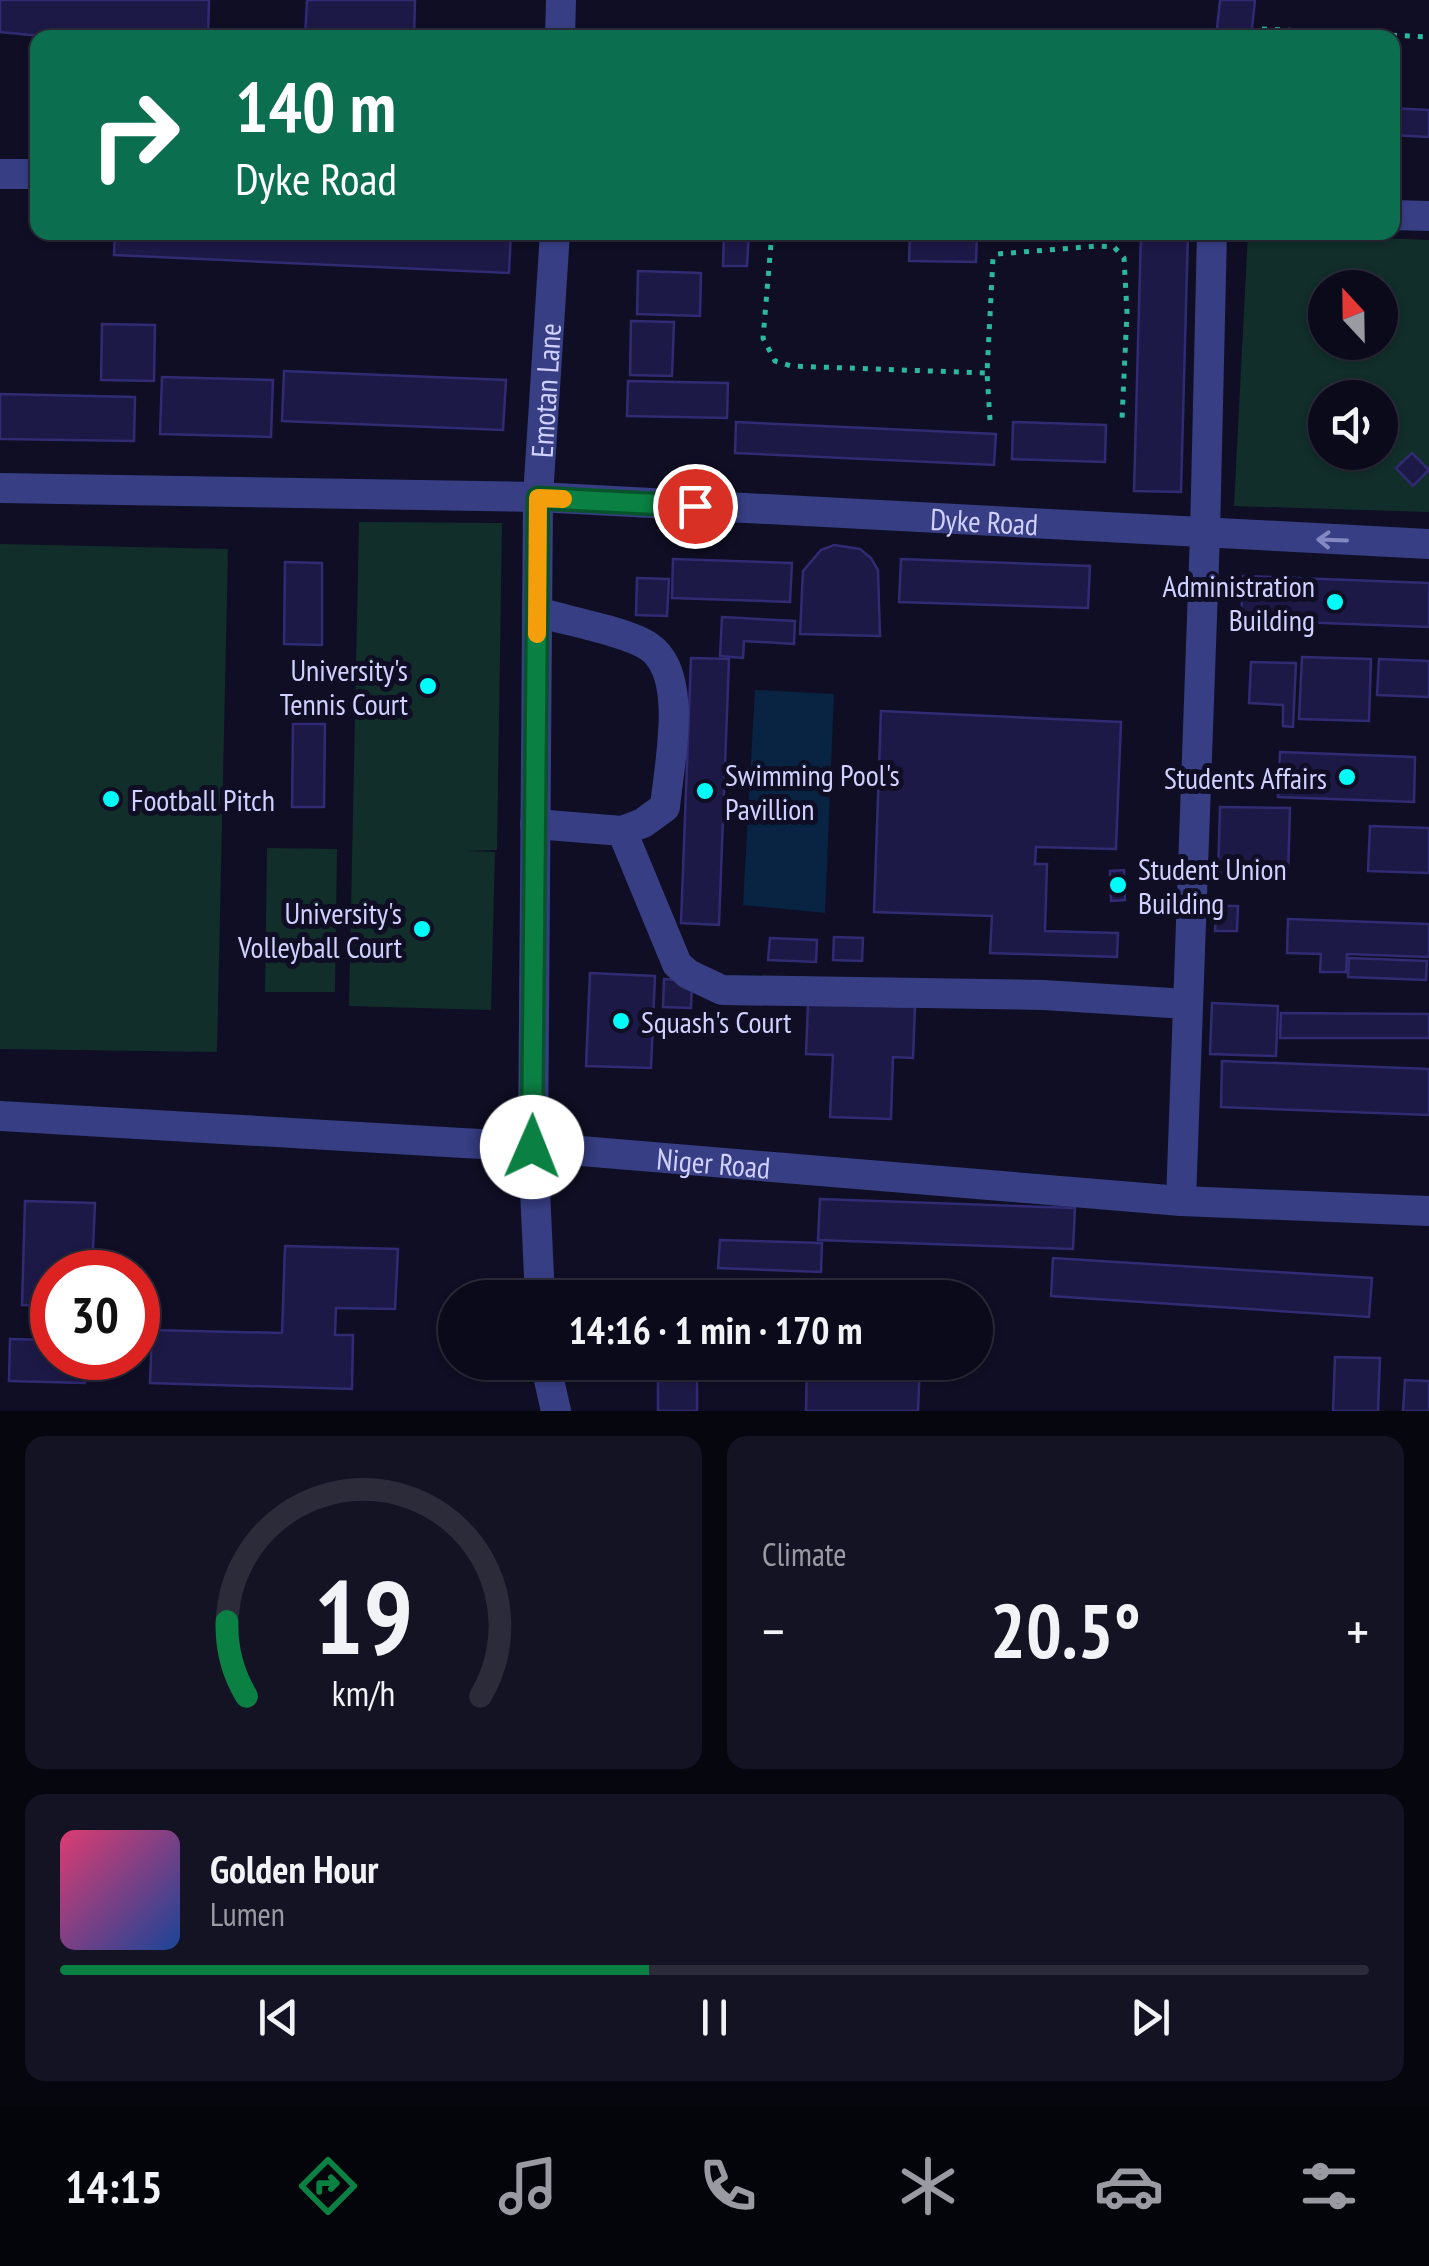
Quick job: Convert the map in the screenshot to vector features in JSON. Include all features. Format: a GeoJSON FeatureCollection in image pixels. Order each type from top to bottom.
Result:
{"type":"FeatureCollection","features":[{"type":"Feature","properties":{"kind":"street"},"geometry":{"type":"LineString","coordinates":[[560,0],[560,30]]}},
{"type":"Feature","properties":{"kind":"street"},"geometry":{"type":"LineString","coordinates":[[0,174],[30,174]]}},
{"type":"Feature","properties":{"kind":"street"},"geometry":{"type":"LineString","coordinates":[[1400,215],[1429,216]]}},
{"type":"Feature","properties":{"kind":"street","name":"Emotan Lane"},"geometry":{"type":"LineString","coordinates":[[539,1280],[532,1147],[538,498],[554,240]]}},
{"type":"Feature","properties":{"kind":"street"},"geometry":{"type":"LineString","coordinates":[[1181,1202],[1206,534],[1212,240]]}},
{"type":"Feature","properties":{"kind":"street","name":"Dyke Road"},"geometry":{"type":"LineString","coordinates":[[0,488],[538,498],[1429,544]]}},
{"type":"Feature","properties":{"kind":"street"},"geometry":{"type":"LineString","coordinates":[[535,824],[622,831],[665,807],[674,688],[663,657],[645,643],[537,612]]}},
{"type":"Feature","properties":{"kind":"street"},"geometry":{"type":"LineString","coordinates":[[622,831],[677,964],[688,974],[722,990],[1044,995],[1186,1004]]}},
{"type":"Feature","properties":{"kind":"street","name":"Niger Road"},"geometry":{"type":"LineString","coordinates":[[0,1116],[532,1147],[1181,1202],[1429,1212]]}},
{"type":"Feature","properties":{"kind":"street"},"geometry":{"type":"LineString","coordinates":[[549,1380],[556,1411]]}},
{"type":"Feature","properties":{"kind":"path"},"geometry":{"type":"LineString","coordinates":[[1262,29],[1275,30]]}},
{"type":"Feature","properties":{"kind":"path"},"geometry":{"type":"LineString","coordinates":[[1400,37],[1429,38]]}},
{"type":"Feature","properties":{"kind":"path"},"geometry":{"type":"LineString","coordinates":[[771,240],[762,338],[775,361],[791,366],[988,373]]}},
{"type":"Feature","properties":{"kind":"path"},"geometry":{"type":"LineString","coordinates":[[990,420],[993,258],[997,254],[1114,247],[1124,258],[1126,294],[1122,419]]}},
{"type":"Feature","properties":{"kind":"green space"},"geometry":{"type":"Polygon","coordinates":[[[1248,240],[1429,240],[1429,512],[1234,506],[1248,240]]]}},
{"type":"Feature","properties":{"kind":"green space","name":"University's Tennis Court"},"geometry":{"type":"Polygon","coordinates":[[[359,522],[502,523],[497,850],[465,851],[495,852],[491,1010],[349,1006],[359,522]]]}},
{"type":"Feature","properties":{"kind":"green space","name":"Football Pitch"},"geometry":{"type":"Polygon","coordinates":[[[0,544],[228,549],[217,1052],[0,1049],[0,544]]]}},
{"type":"Feature","properties":{"kind":"green space"},"geometry":{"type":"Polygon","coordinates":[[[267,848],[337,849],[335,992],[265,992],[267,848]]]}},
{"type":"Feature","properties":{"kind":"water"},"geometry":{"type":"Polygon","coordinates":[[[755,690],[834,694],[825,913],[743,905],[755,690]]]}},
{"type":"Feature","properties":{"kind":"building"},"geometry":{"type":"Polygon","coordinates":[[[0,0],[209,0],[208,30],[30,30],[30,35],[0,32],[0,0]]]}},
{"type":"Feature","properties":{"kind":"building"},"geometry":{"type":"Polygon","coordinates":[[[307,0],[415,0],[414,30],[305,30],[307,0]]]}},
{"type":"Feature","properties":{"kind":"building"},"geometry":{"type":"Polygon","coordinates":[[[1220,0],[1255,0],[1252,30],[1217,30],[1220,0]]]}},
{"type":"Feature","properties":{"kind":"building"},"geometry":{"type":"Polygon","coordinates":[[[1400,108],[1429,110],[1429,137],[1400,135],[1400,108]]]}},
{"type":"Feature","properties":{"kind":"building"},"geometry":{"type":"Polygon","coordinates":[[[115,240],[511,240],[509,273],[114,255],[115,240]]]}},
{"type":"Feature","properties":{"kind":"building"},"geometry":{"type":"Polygon","coordinates":[[[724,240],[749,240],[747,266],[723,266],[724,240]]]}},
{"type":"Feature","properties":{"kind":"building"},"geometry":{"type":"Polygon","coordinates":[[[910,240],[977,240],[976,262],[909,261],[910,240]]]}},
{"type":"Feature","properties":{"kind":"building"},"geometry":{"type":"Polygon","coordinates":[[[1141,240],[1188,240],[1181,492],[1134,491],[1141,240]]]}},
{"type":"Feature","properties":{"kind":"building"},"geometry":{"type":"Polygon","coordinates":[[[638,271],[701,273],[700,316],[637,314],[638,271]]]}},
{"type":"Feature","properties":{"kind":"building"},"geometry":{"type":"Polygon","coordinates":[[[631,321],[674,322],[672,376],[630,375],[631,321]]]}},
{"type":"Feature","properties":{"kind":"building"},"geometry":{"type":"Polygon","coordinates":[[[102,324],[155,325],[154,381],[101,380],[102,324]]]}},
{"type":"Feature","properties":{"kind":"building"},"geometry":{"type":"Polygon","coordinates":[[[284,371],[506,380],[503,430],[282,421],[284,371]]]}},
{"type":"Feature","properties":{"kind":"building"},"geometry":{"type":"Polygon","coordinates":[[[162,377],[273,380],[271,437],[160,434],[162,377]]]}},
{"type":"Feature","properties":{"kind":"building"},"geometry":{"type":"Polygon","coordinates":[[[628,381],[728,383],[727,418],[627,416],[628,381]]]}},
{"type":"Feature","properties":{"kind":"building"},"geometry":{"type":"Polygon","coordinates":[[[0,394],[135,397],[134,441],[0,439],[0,394]]]}},
{"type":"Feature","properties":{"kind":"building"},"geometry":{"type":"Polygon","coordinates":[[[736,422],[996,434],[994,465],[735,453],[736,422]]]}},
{"type":"Feature","properties":{"kind":"building"},"geometry":{"type":"Polygon","coordinates":[[[1013,422],[1106,425],[1105,462],[1012,459],[1013,422]]]}},
{"type":"Feature","properties":{"kind":"building"},"geometry":{"type":"Polygon","coordinates":[[[1412,453],[1429,470],[1413,486],[1398,466],[1412,453]]]}},
{"type":"Feature","properties":{"kind":"building"},"geometry":{"type":"Polygon","coordinates":[[[834,545],[860,549],[878,570],[880,636],[800,634],[803,571],[821,550],[834,545]]]}},
{"type":"Feature","properties":{"kind":"building"},"geometry":{"type":"Polygon","coordinates":[[[673,559],[792,563],[790,602],[672,598],[673,559]]]}},
{"type":"Feature","properties":{"kind":"building"},"geometry":{"type":"Polygon","coordinates":[[[901,559],[1090,566],[1088,608],[899,602],[901,559]]]}},
{"type":"Feature","properties":{"kind":"building"},"geometry":{"type":"Polygon","coordinates":[[[285,562],[322,563],[322,645],[284,644],[285,562]]]}},
{"type":"Feature","properties":{"kind":"building","name":"Administration Building"},"geometry":{"type":"Polygon","coordinates":[[[1243,576],[1429,583],[1429,627],[1241,620],[1243,576]]]}},
{"type":"Feature","properties":{"kind":"building"},"geometry":{"type":"Polygon","coordinates":[[[637,578],[669,579],[667,616],[636,615],[637,578]]]}},
{"type":"Feature","properties":{"kind":"building"},"geometry":{"type":"Polygon","coordinates":[[[722,617],[795,621],[794,644],[744,641],[743,658],[720,656],[722,617]]]}},
{"type":"Feature","properties":{"kind":"building","name":"Students Affairs"},"geometry":{"type":"Polygon","coordinates":[[[1302,657],[1371,659],[1369,721],[1299,719],[1302,657]]]}},
{"type":"Feature","properties":{"kind":"building","name":"Swimming Pool's Pavillion"},"geometry":{"type":"Polygon","coordinates":[[[691,658],[729,659],[719,925],[681,923],[691,658]]]}},
{"type":"Feature","properties":{"kind":"building","name":"Students Affairs"},"geometry":{"type":"Polygon","coordinates":[[[1379,659],[1429,661],[1429,697],[1377,695],[1379,659]]]}},
{"type":"Feature","properties":{"kind":"building","name":"Students Affairs"},"geometry":{"type":"Polygon","coordinates":[[[1251,662],[1296,663],[1293,727],[1283,726],[1283,705],[1249,703],[1251,662]]]}},
{"type":"Feature","properties":{"kind":"building","name":"Student Union Building"},"geometry":{"type":"Polygon","coordinates":[[[881,711],[1121,722],[1116,849],[1036,847],[1035,864],[1047,864],[1045,931],[1118,933],[1117,957],[990,953],[992,916],[874,912],[881,711]]]}},
{"type":"Feature","properties":{"kind":"building"},"geometry":{"type":"Polygon","coordinates":[[[293,724],[325,724],[324,807],[292,807],[293,724]]]}},
{"type":"Feature","properties":{"kind":"building","name":"Students Affairs"},"geometry":{"type":"Polygon","coordinates":[[[1280,752],[1415,757],[1414,802],[1278,797],[1280,752]]]}},
{"type":"Feature","properties":{"kind":"building"},"geometry":{"type":"Polygon","coordinates":[[[1220,807],[1290,808],[1288,877],[1218,875],[1220,807]]]}},
{"type":"Feature","properties":{"kind":"building","name":"Students Affairs"},"geometry":{"type":"Polygon","coordinates":[[[1370,826],[1429,828],[1429,873],[1368,871],[1370,826]]]}},
{"type":"Feature","properties":{"kind":"building","name":"Student Union Building"},"geometry":{"type":"Polygon","coordinates":[[[1124,870],[1125,900],[1111,901],[1110,871],[1124,870]]]}},
{"type":"Feature","properties":{"kind":"building"},"geometry":{"type":"Polygon","coordinates":[[[1216,906],[1238,906],[1237,931],[1215,931],[1216,906]]]}},
{"type":"Feature","properties":{"kind":"building"},"geometry":{"type":"Polygon","coordinates":[[[1288,919],[1429,924],[1429,957],[1347,954],[1346,972],[1320,972],[1321,954],[1287,953],[1288,919]]]}},
{"type":"Feature","properties":{"kind":"building"},"geometry":{"type":"Polygon","coordinates":[[[834,937],[863,938],[862,961],[833,960],[834,937]]]}},
{"type":"Feature","properties":{"kind":"building"},"geometry":{"type":"Polygon","coordinates":[[[770,938],[817,940],[816,962],[768,960],[770,938]]]}},
{"type":"Feature","properties":{"kind":"building"},"geometry":{"type":"Polygon","coordinates":[[[1349,958],[1427,961],[1426,980],[1348,977],[1349,958]]]}},
{"type":"Feature","properties":{"kind":"building","name":"Squash's Court"},"geometry":{"type":"Polygon","coordinates":[[[590,973],[655,976],[651,1068],[586,1066],[590,973]]]}},
{"type":"Feature","properties":{"kind":"building"},"geometry":{"type":"Polygon","coordinates":[[[664,979],[692,981],[691,1008],[663,1007],[664,979]]]}},
{"type":"Feature","properties":{"kind":"building"},"geometry":{"type":"Polygon","coordinates":[[[808,1003],[915,1007],[913,1058],[893,1057],[891,1119],[830,1117],[833,1055],[806,1054],[808,1003]]]}},
{"type":"Feature","properties":{"kind":"building"},"geometry":{"type":"Polygon","coordinates":[[[1212,1003],[1278,1006],[1276,1056],[1210,1054],[1212,1003]]]}},
{"type":"Feature","properties":{"kind":"building"},"geometry":{"type":"Polygon","coordinates":[[[1281,1013],[1429,1014],[1429,1038],[1280,1038],[1281,1013]]]}},
{"type":"Feature","properties":{"kind":"building"},"geometry":{"type":"Polygon","coordinates":[[[1222,1061],[1429,1069],[1429,1115],[1221,1107],[1222,1061]]]}},
{"type":"Feature","properties":{"kind":"building"},"geometry":{"type":"Polygon","coordinates":[[[820,1199],[1075,1208],[1073,1249],[818,1240],[820,1199]]]}},
{"type":"Feature","properties":{"kind":"building"},"geometry":{"type":"Polygon","coordinates":[[[25,1201],[95,1203],[93,1250],[30,1250],[30,1305],[22,1305],[25,1201]]]}},
{"type":"Feature","properties":{"kind":"building"},"geometry":{"type":"Polygon","coordinates":[[[720,1240],[822,1243],[821,1272],[718,1268],[720,1240]]]}},
{"type":"Feature","properties":{"kind":"building"},"geometry":{"type":"Polygon","coordinates":[[[285,1246],[398,1249],[395,1309],[336,1308],[335,1335],[353,1335],[352,1389],[150,1383],[160,1380],[160,1330],[282,1333],[285,1246]]]}},
{"type":"Feature","properties":{"kind":"building"},"geometry":{"type":"Polygon","coordinates":[[[1053,1258],[1372,1278],[1369,1317],[1051,1296],[1053,1258]]]}},
{"type":"Feature","properties":{"kind":"building"},"geometry":{"type":"Polygon","coordinates":[[[10,1339],[30,1339],[30,1380],[85,1380],[85,1383],[9,1381],[10,1339]]]}},
{"type":"Feature","properties":{"kind":"building"},"geometry":{"type":"Polygon","coordinates":[[[1335,1357],[1380,1358],[1378,1411],[1333,1411],[1335,1357]]]}},
{"type":"Feature","properties":{"kind":"building"},"geometry":{"type":"Polygon","coordinates":[[[697,1380],[697,1411],[658,1411],[658,1381],[697,1380]]]}},
{"type":"Feature","properties":{"kind":"building"},"geometry":{"type":"Polygon","coordinates":[[[807,1380],[919,1380],[918,1411],[806,1411],[807,1380]]]}},
{"type":"Feature","properties":{"kind":"building"},"geometry":{"type":"Polygon","coordinates":[[[1405,1380],[1429,1381],[1429,1411],[1403,1411],[1405,1380]]]}},
{"type":"Feature","properties":{"kind":"slow traffic"},"geometry":{"type":"LineString","coordinates":[[537,634],[538,498],[563,499]]}},
{"type":"Feature","properties":{"kind":"place","name":"Administration Building"},"geometry":{"type":"Point","coordinates":[1335,602]}},
{"type":"Feature","properties":{"kind":"place","name":"University's Tennis Court"},"geometry":{"type":"Point","coordinates":[428,686]}},
{"type":"Feature","properties":{"kind":"place","name":"Students Affairs"},"geometry":{"type":"Point","coordinates":[1347,777]}},
{"type":"Feature","properties":{"kind":"place","name":"Swimming Pool's Pavillion"},"geometry":{"type":"Point","coordinates":[705,791]}},
{"type":"Feature","properties":{"kind":"place","name":"Football Pitch"},"geometry":{"type":"Point","coordinates":[111,799]}},
{"type":"Feature","properties":{"kind":"place","name":"Student Union Building"},"geometry":{"type":"Point","coordinates":[1118,885]}},
{"type":"Feature","properties":{"kind":"place","name":"University's Volleyball Court"},"geometry":{"type":"Point","coordinates":[422,929]}},
{"type":"Feature","properties":{"kind":"place","name":"Squash's Court"},"geometry":{"type":"Point","coordinates":[621,1021]}},
{"type":"Feature","properties":{"kind":"route"},"geometry":{"type":"LineString","coordinates":[[532,1147],[538,498],[695,506]]}}]}
